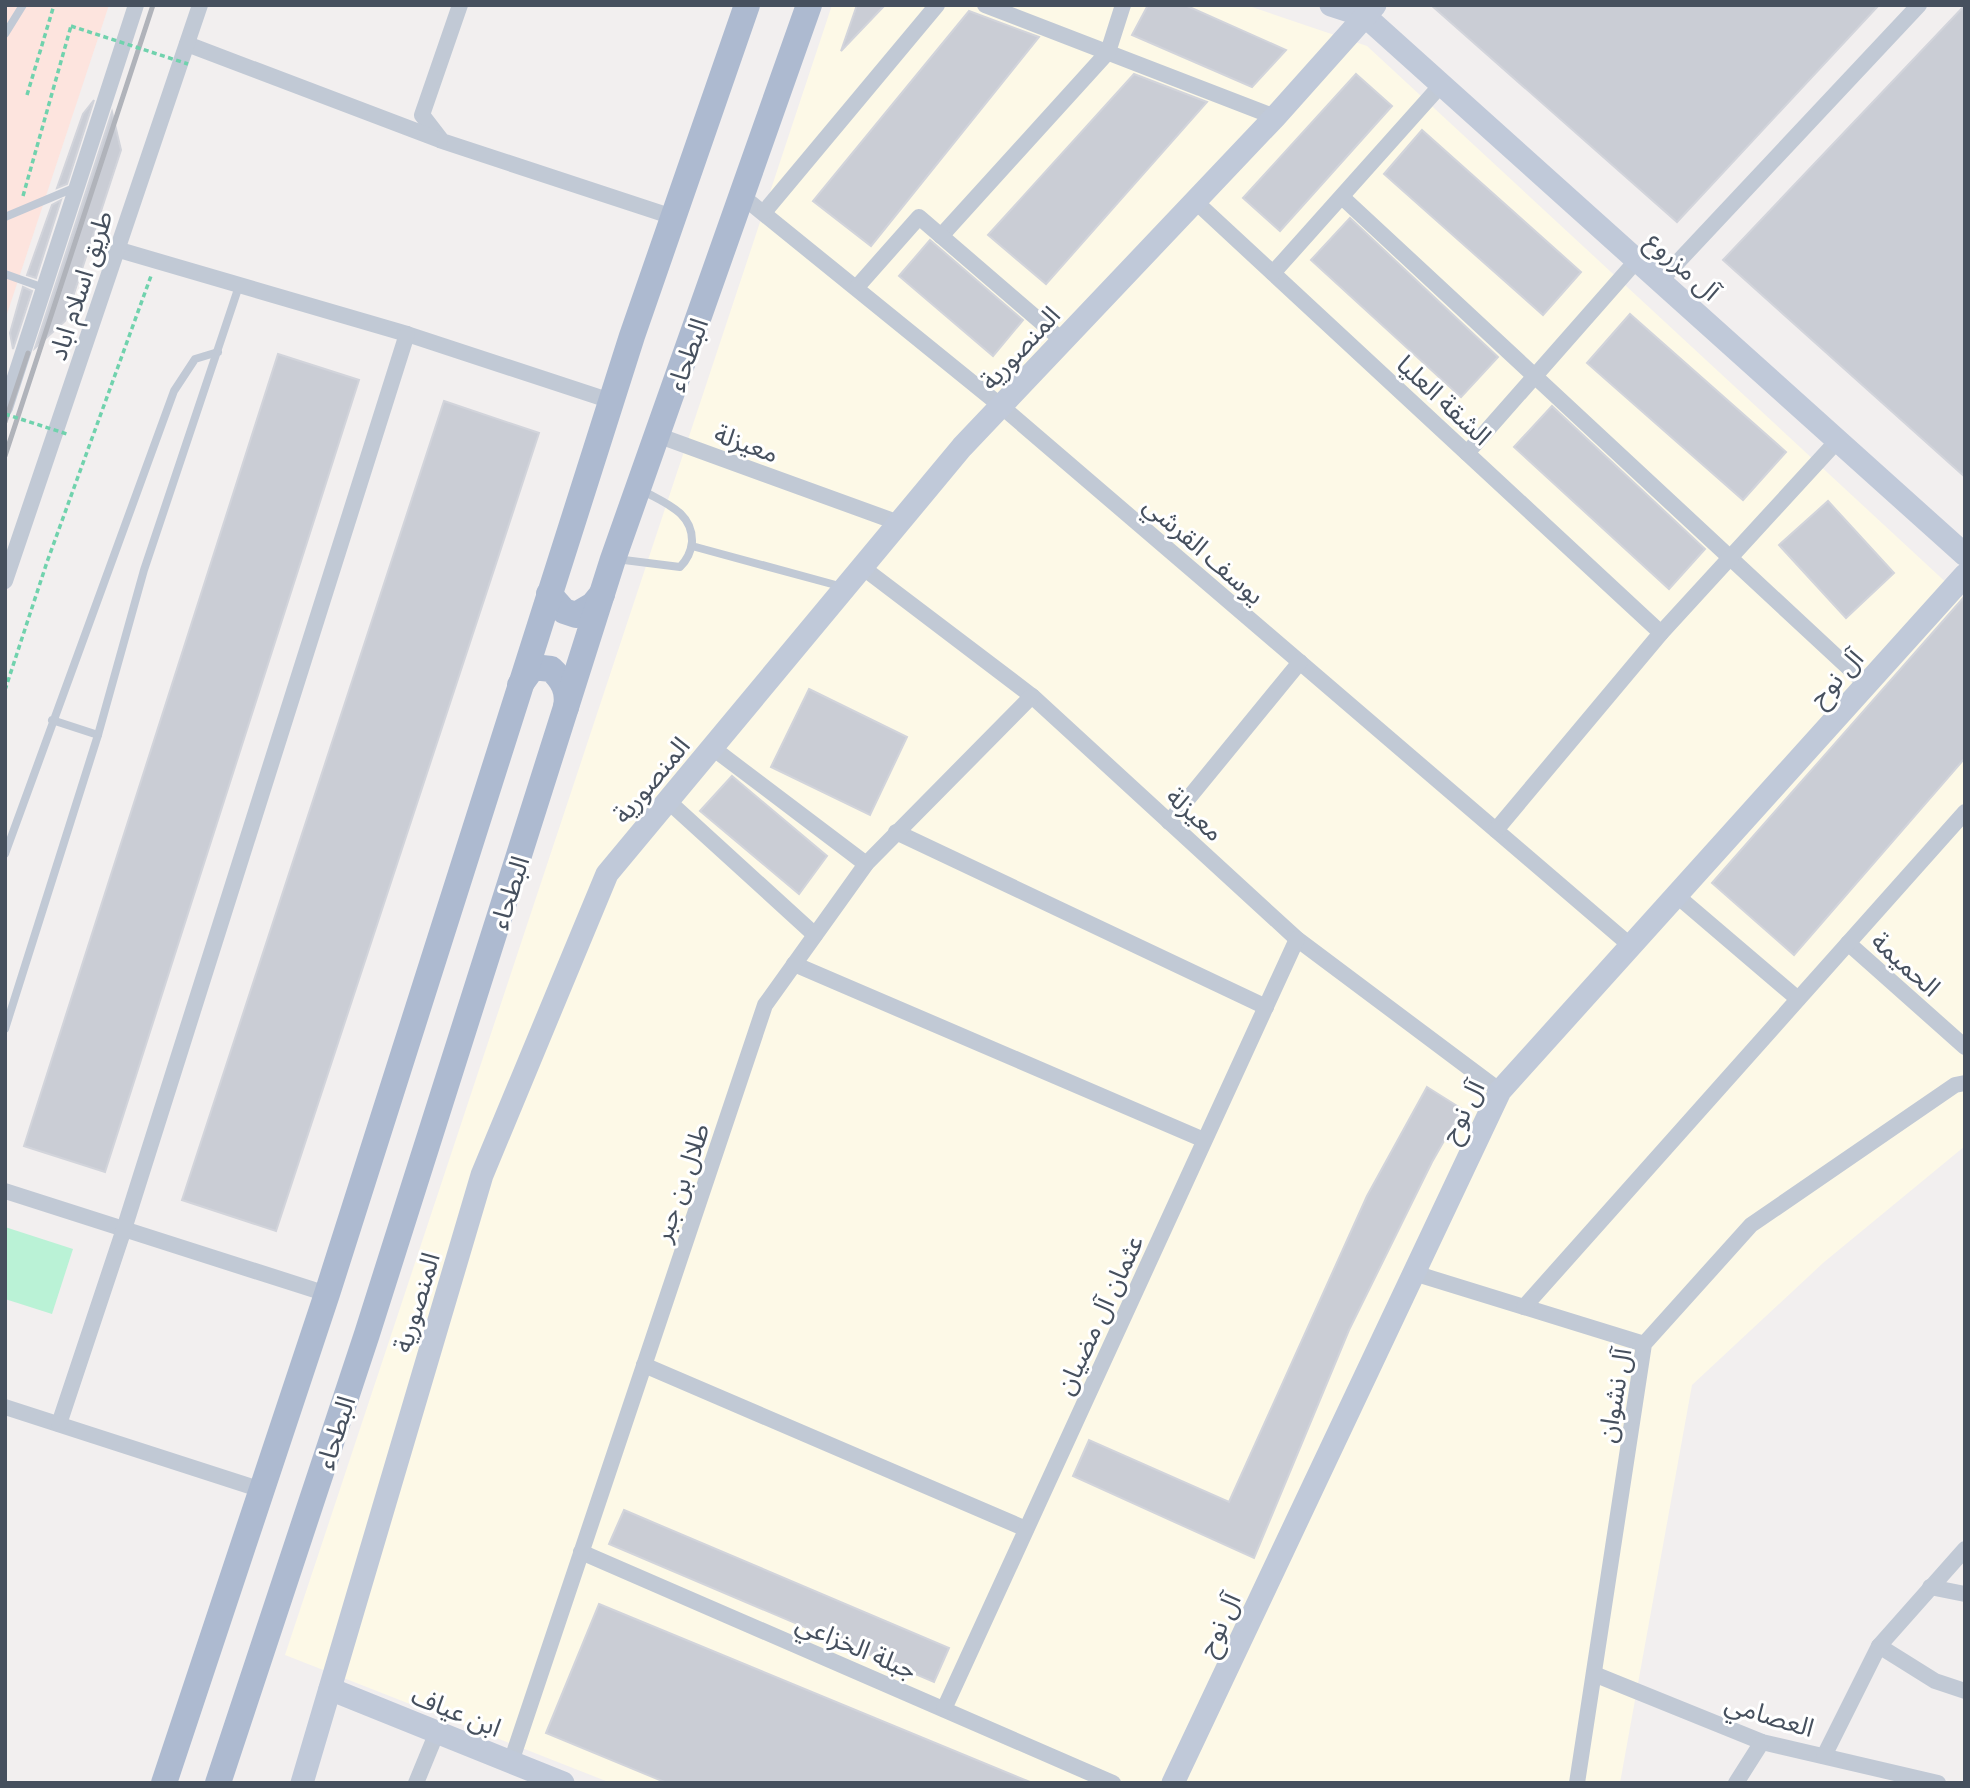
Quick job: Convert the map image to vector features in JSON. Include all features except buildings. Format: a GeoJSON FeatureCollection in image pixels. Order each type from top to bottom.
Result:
{"type":"FeatureCollection","features":[{"type":"Feature","properties":{"kind":"main road","name":"البطحاء"},"geometry":{"type":"LineString","coordinates":[[164,1783],[327,1294],[611,401],[747,5]]}},
{"type":"Feature","properties":{"kind":"main road","name":"البطحاء"},"geometry":{"type":"LineString","coordinates":[[218,1783],[367,1334],[613,559],[809,5]]}},
{"type":"Feature","properties":{"kind":"main road"},"geometry":{"type":"LineString","coordinates":[[549,594],[564,611],[576,615],[593,605],[602,594]]}},
{"type":"Feature","properties":{"kind":"main road"},"geometry":{"type":"LineString","coordinates":[[520,685],[533,667],[551,669],[565,686],[568,697],[565,713]]}},
{"type":"Feature","properties":{"kind":"street","name":"طريق اسلام اباد"},"geometry":{"type":"LineString","coordinates":[[5,408],[136,5]]}},
{"type":"Feature","properties":{"kind":"street","name":"طريق اسلام اباد"},"geometry":{"type":"LineString","coordinates":[[5,581],[33,505],[200,5]]}},
{"type":"Feature","properties":{"kind":"street"},"geometry":{"type":"LineString","coordinates":[[442,141],[422,115],[460,5]]}},
{"type":"Feature","properties":{"kind":"street"},"geometry":{"type":"LineString","coordinates":[[765,211],[937,5]]}},
{"type":"Feature","properties":{"kind":"street"},"geometry":{"type":"LineString","coordinates":[[985,5],[1275,117]]}},
{"type":"Feature","properties":{"kind":"street"},"geometry":{"type":"LineString","coordinates":[[941,236],[1108,52],[1123,5]]}},
{"type":"Feature","properties":{"kind":"street"},"geometry":{"type":"LineString","coordinates":[[1331,5],[1370,11]]}},
{"type":"Feature","properties":{"kind":"street"},"geometry":{"type":"LineString","coordinates":[[1660,281],[1919,5]]}},
{"type":"Feature","properties":{"kind":"street","name":"آل مزروع"},"geometry":{"type":"LineString","coordinates":[[1370,11],[1441,85],[1965,555]]}},
{"type":"Feature","properties":{"kind":"street","name":"المنصورية"},"geometry":{"type":"LineString","coordinates":[[302,1783],[482,1175],[607,874],[899,523],[1001,406],[1275,117],[1370,11]]}},
{"type":"Feature","properties":{"kind":"street"},"geometry":{"type":"LineString","coordinates":[[187,44],[442,141],[673,217]]}},
{"type":"Feature","properties":{"kind":"street"},"geometry":{"type":"LineString","coordinates":[[1273,273],[1441,85]]}},
{"type":"Feature","properties":{"kind":"street","name":"يوسف القرشي"},"geometry":{"type":"LineString","coordinates":[[742,196],[765,211],[1001,406],[1631,946]]}},
{"type":"Feature","properties":{"kind":"street"},"geometry":{"type":"LineString","coordinates":[[1342,197],[1866,684]]}},
{"type":"Feature","properties":{"kind":"street","name":"الشقة العليا"},"geometry":{"type":"LineString","coordinates":[[1195,201],[1661,632]]}},
{"type":"Feature","properties":{"kind":"street"},"geometry":{"type":"LineString","coordinates":[[857,287],[919,217],[1063,341]]}},
{"type":"Feature","properties":{"kind":"street"},"geometry":{"type":"LineString","coordinates":[[116,250],[407,334],[611,401]]}},
{"type":"Feature","properties":{"kind":"street"},"geometry":{"type":"LineString","coordinates":[[1467,453],[1637,260]]}},
{"type":"Feature","properties":{"kind":"street"},"geometry":{"type":"LineString","coordinates":[[59,1424],[124,1229],[407,334]]}},
{"type":"Feature","properties":{"kind":"street","name":"معيزلة"},"geometry":{"type":"LineString","coordinates":[[657,435],[899,523]]}},
{"type":"Feature","properties":{"kind":"street"},"geometry":{"type":"LineString","coordinates":[[1496,830],[1661,632],[1838,440]]}},
{"type":"Feature","properties":{"kind":"street","name":"معيزلة"},"geometry":{"type":"LineString","coordinates":[[862,568],[1032,696],[1297,939],[1500,1091]]}},
{"type":"Feature","properties":{"kind":"street","name":"آل نوح"},"geometry":{"type":"LineString","coordinates":[[1173,1783],[1500,1091],[1965,575]]}},
{"type":"Feature","properties":{"kind":"street"},"geometry":{"type":"LineString","coordinates":[[1168,822],[1300,662]]}},
{"type":"Feature","properties":{"kind":"street","name":"طلال بن جبر"},"geometry":{"type":"LineString","coordinates":[[511,1762],[765,1005],[866,864],[1032,696]]}},
{"type":"Feature","properties":{"kind":"street"},"geometry":{"type":"LineString","coordinates":[[713,749],[866,864]]}},
{"type":"Feature","properties":{"kind":"street"},"geometry":{"type":"LineString","coordinates":[[668,801],[815,935]]}},
{"type":"Feature","properties":{"kind":"street"},"geometry":{"type":"LineString","coordinates":[[1524,1307],[1965,812]]}},
{"type":"Feature","properties":{"kind":"street"},"geometry":{"type":"LineString","coordinates":[[895,832],[1266,1007]]}},
{"type":"Feature","properties":{"kind":"street"},"geometry":{"type":"LineString","coordinates":[[1676,895],[1798,999]]}},
{"type":"Feature","properties":{"kind":"street","name":"عثمان آل مضيان"},"geometry":{"type":"LineString","coordinates":[[944,1709],[1297,939]]}},
{"type":"Feature","properties":{"kind":"street","name":"الحميمة"},"geometry":{"type":"LineString","coordinates":[[1848,943],[1965,1047]]}},
{"type":"Feature","properties":{"kind":"street"},"geometry":{"type":"LineString","coordinates":[[794,964],[1205,1140]]}},
{"type":"Feature","properties":{"kind":"street","name":"آل نشوان"},"geometry":{"type":"LineString","coordinates":[[1577,1783],[1644,1344],[1751,1225],[1955,1085],[1965,1083]]}},
{"type":"Feature","properties":{"kind":"street"},"geometry":{"type":"LineString","coordinates":[[5,1191],[327,1294]]}},
{"type":"Feature","properties":{"kind":"street"},"geometry":{"type":"LineString","coordinates":[[1414,1273],[1644,1344]]}},
{"type":"Feature","properties":{"kind":"street"},"geometry":{"type":"LineString","coordinates":[[644,1365],[1026,1529]]}},
{"type":"Feature","properties":{"kind":"street"},"geometry":{"type":"LineString","coordinates":[[5,1407],[262,1490]]}},
{"type":"Feature","properties":{"kind":"street"},"geometry":{"type":"LineString","coordinates":[[1824,1756],[1879,1646],[1965,1549]]}},
{"type":"Feature","properties":{"kind":"street","name":"جبلة الخزاعي"},"geometry":{"type":"LineString","coordinates":[[581,1552],[1113,1783]]}},
{"type":"Feature","properties":{"kind":"street"},"geometry":{"type":"LineString","coordinates":[[1930,1587],[1965,1594]]}},
{"type":"Feature","properties":{"kind":"street"},"geometry":{"type":"LineString","coordinates":[[1879,1646],[1935,1681],[1965,1690]]}},
{"type":"Feature","properties":{"kind":"street","name":"العصامي"},"geometry":{"type":"LineString","coordinates":[[1594,1674],[1762,1742],[1938,1783]]}},
{"type":"Feature","properties":{"kind":"street","name":"ابن عياف"},"geometry":{"type":"LineString","coordinates":[[330,1689],[563,1783]]}},
{"type":"Feature","properties":{"kind":"street"},"geometry":{"type":"LineString","coordinates":[[416,1783],[437,1732]]}},
{"type":"Feature","properties":{"kind":"street"},"geometry":{"type":"LineString","coordinates":[[1736,1783],[1762,1742]]}},
{"type":"Feature","properties":{"kind":"lane"},"geometry":{"type":"LineString","coordinates":[[5,34],[23,5]]}},
{"type":"Feature","properties":{"kind":"lane"},"geometry":{"type":"LineString","coordinates":[[5,217],[77,187]]}},
{"type":"Feature","properties":{"kind":"lane"},"geometry":{"type":"LineString","coordinates":[[5,274],[44,288]]}},
{"type":"Feature","properties":{"kind":"lane"},"geometry":{"type":"LineString","coordinates":[[5,1029],[98,735],[144,570],[239,286]]}},
{"type":"Feature","properties":{"kind":"lane"},"geometry":{"type":"LineString","coordinates":[[5,854],[174,391],[195,359],[218,352]]}},
{"type":"Feature","properties":{"kind":"lane"},"geometry":{"type":"LineString","coordinates":[[613,559],[680,567],[692,546],[692,529],[684,515],[638,488]]}},
{"type":"Feature","properties":{"kind":"lane"},"geometry":{"type":"LineString","coordinates":[[692,546],[846,587]]}},
{"type":"Feature","properties":{"kind":"lane"},"geometry":{"type":"LineString","coordinates":[[52,720],[98,735]]}},
{"type":"Feature","properties":{"kind":"path"},"geometry":{"type":"LineString","coordinates":[[27,95],[54,5]]}},
{"type":"Feature","properties":{"kind":"path"},"geometry":{"type":"LineString","coordinates":[[19,211],[71,26],[188,64]]}},
{"type":"Feature","properties":{"kind":"path"},"geometry":{"type":"LineString","coordinates":[[5,690],[47,562],[156,261]]}},
{"type":"Feature","properties":{"kind":"path"},"geometry":{"type":"LineString","coordinates":[[5,414],[66,434]]}},
{"type":"Feature","properties":{"kind":"shaded area"},"geometry":{"type":"Polygon","coordinates":[[[5,5],[109,5],[5,320],[5,5]]]}},
{"type":"Feature","properties":{"kind":"shaded area"},"geometry":{"type":"Polygon","coordinates":[[[832,5],[1246,5],[1367,46],[1965,600],[1965,1146],[1823,1263],[1692,1385],[1620,1783],[611,1783],[285,1655],[832,5]]]}},
{"type":"Feature","properties":{"kind":"green space"},"geometry":{"type":"Polygon","coordinates":[[[5,1227],[73,1249],[52,1314],[5,1299],[5,1227]]]}},
{"type":"Feature","properties":{"kind":"railway"},"geometry":{"type":"LineString","coordinates":[[5,456],[153,5]]}},
{"type":"Feature","properties":{"kind":"railway"},"geometry":{"type":"LineString","coordinates":[[5,422],[28,353]]}}]}
